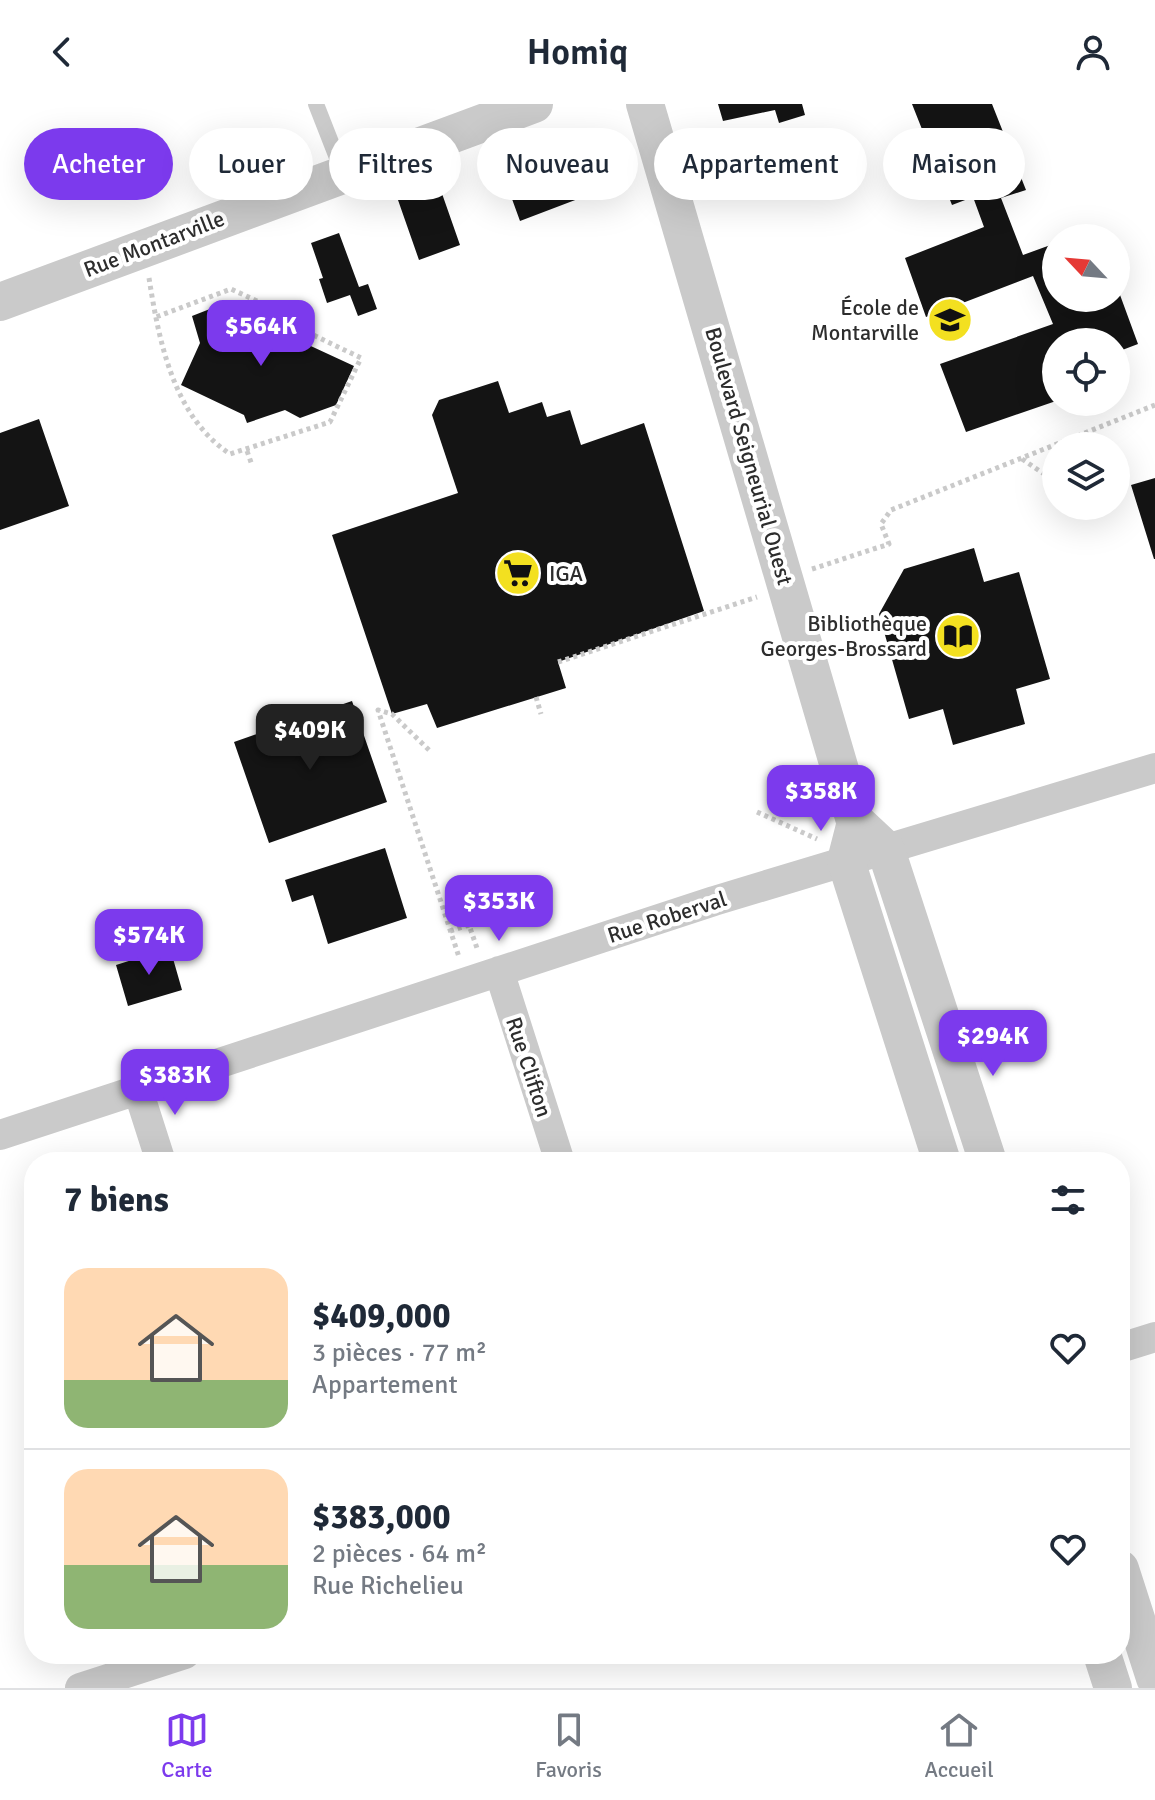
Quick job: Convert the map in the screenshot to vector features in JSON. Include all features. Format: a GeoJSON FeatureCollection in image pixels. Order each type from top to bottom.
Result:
{"type":"FeatureCollection","features":[{"type":"Feature","properties":{"kind":"street","name":"Rue Montarville"},"geometry":{"type":"LineString","coordinates":[[461,130],[534,104]]}},
{"type":"Feature","properties":{"kind":"street","name":"Boulevard Seigneurial Ouest"},"geometry":{"type":"LineString","coordinates":[[645,104],[856,822]]}},
{"type":"Feature","properties":{"kind":"street","name":"Rue Montarville"},"geometry":{"type":"LineString","coordinates":[[0,302],[329,178]]}},
{"type":"Feature","properties":{"kind":"street","name":"Rue Roberval"},"geometry":{"type":"LineString","coordinates":[[0,1135],[138,1090],[489,964],[832,850],[886,850],[1155,768]]}},
{"type":"Feature","properties":{"kind":"street"},"geometry":{"type":"LineString","coordinates":[[938,1152],[832,850],[856,822],[886,850],[985,1152]]}},
{"type":"Feature","properties":{"kind":"street","name":"Rue Clifton"},"geometry":{"type":"LineString","coordinates":[[489,964],[556,1152]]}},
{"type":"Feature","properties":{"kind":"street"},"geometry":{"type":"LineString","coordinates":[[138,1090],[158,1152]]}},
{"type":"Feature","properties":{"kind":"street"},"geometry":{"type":"LineString","coordinates":[[1130,1345],[1155,1337]]}},
{"type":"Feature","properties":{"kind":"street"},"geometry":{"type":"LineString","coordinates":[[1130,1600],[1155,1678]]}},
{"type":"Feature","properties":{"kind":"street"},"geometry":{"type":"LineString","coordinates":[[80,1688],[154,1664]]}},
{"type":"Feature","properties":{"kind":"street"},"geometry":{"type":"LineString","coordinates":[[1105,1664],[1113,1688]]}},
{"type":"Feature","properties":{"kind":"lane"},"geometry":{"type":"LineString","coordinates":[[316,104],[329,137]]}},
{"type":"Feature","properties":{"kind":"path"},"geometry":{"type":"LineString","coordinates":[[149,277],[156,317],[170,371],[186,408],[226,451],[234,455],[330,422],[361,358],[262,310],[257,301],[231,289],[156,317]]}},
{"type":"Feature","properties":{"kind":"path"},"geometry":{"type":"LineString","coordinates":[[785,584],[815,568],[889,544],[881,524],[891,510],[1155,405]]}},
{"type":"Feature","properties":{"kind":"path"},"geometry":{"type":"LineString","coordinates":[[247,451],[252,465]]}},
{"type":"Feature","properties":{"kind":"path"},"geometry":{"type":"LineString","coordinates":[[1022,459],[1042,473]]}},
{"type":"Feature","properties":{"kind":"path"},"geometry":{"type":"LineString","coordinates":[[558,662],[751,600]]}},
{"type":"Feature","properties":{"kind":"path"},"geometry":{"type":"LineString","coordinates":[[536,697],[541,714]]}},
{"type":"Feature","properties":{"kind":"path"},"geometry":{"type":"LineString","coordinates":[[429,750],[392,714],[378,710],[461,962]]}},
{"type":"Feature","properties":{"kind":"path"},"geometry":{"type":"LineString","coordinates":[[757,812],[832,850]]}},
{"type":"Feature","properties":{"kind":"path"},"geometry":{"type":"LineString","coordinates":[[450,931],[469,925],[489,964]]}},
{"type":"Feature","properties":{"kind":"building"},"geometry":{"type":"Polygon","coordinates":[[[718,104],[802,104],[805,115],[779,123],[775,110],[723,121],[718,104]]]}},
{"type":"Feature","properties":{"kind":"building"},"geometry":{"type":"Polygon","coordinates":[[[912,104],[992,104],[1001,128],[922,128],[912,104]]]}},
{"type":"Feature","properties":{"kind":"building"},"geometry":{"type":"Polygon","coordinates":[[[398,200],[444,200],[460,245],[419,260],[398,200]]]}},
{"type":"Feature","properties":{"kind":"building"},"geometry":{"type":"Polygon","coordinates":[[[512,200],[575,200],[520,221],[512,200]]]}},
{"type":"Feature","properties":{"kind":"building"},"geometry":{"type":"Polygon","coordinates":[[[974,200],[1002,200],[1023,255],[1042,248],[1042,298],[1033,276],[926,317],[905,258],[984,227],[974,200]]]}},
{"type":"Feature","properties":{"kind":"building"},"geometry":{"type":"Polygon","coordinates":[[[339,233],[359,287],[368,284],[377,309],[358,316],[350,295],[327,303],[319,279],[323,278],[311,243],[339,233]]]}},
{"type":"Feature","properties":{"kind":"building"},"geometry":{"type":"Polygon","coordinates":[[[233,300],[237,312],[354,366],[336,405],[300,418],[285,410],[247,423],[244,415],[181,385],[200,343],[192,316],[233,300]]]}},
{"type":"Feature","properties":{"kind":"building"},"geometry":{"type":"Polygon","coordinates":[[[1048,312],[1126,312],[1138,344],[1130,347],[1130,328],[1042,328],[1042,406],[966,432],[940,364],[1053,324],[1048,312]]]}},
{"type":"Feature","properties":{"kind":"building","name":"IGA"},"geometry":{"type":"Polygon","coordinates":[[[498,381],[509,413],[542,402],[547,417],[570,410],[581,445],[644,423],[704,611],[558,662],[566,688],[437,728],[427,704],[392,714],[332,535],[458,493],[432,415],[439,400],[498,381]]]}},
{"type":"Feature","properties":{"kind":"building"},"geometry":{"type":"Polygon","coordinates":[[[39,419],[69,506],[0,530],[0,433],[39,419]]]}},
{"type":"Feature","properties":{"kind":"building"},"geometry":{"type":"Polygon","coordinates":[[[1155,478],[1155,559],[1154,559],[1131,485],[1155,478]]]}},
{"type":"Feature","properties":{"kind":"building"},"geometry":{"type":"Polygon","coordinates":[[[974,548],[984,582],[1019,572],[1050,679],[1016,689],[1025,724],[953,745],[943,709],[909,719],[879,614],[904,569],[974,548]]]}},
{"type":"Feature","properties":{"kind":"building"},"geometry":{"type":"Polygon","coordinates":[[[352,701],[387,802],[269,843],[234,742],[352,701]]]}},
{"type":"Feature","properties":{"kind":"building"},"geometry":{"type":"Polygon","coordinates":[[[385,848],[407,918],[328,944],[313,895],[292,902],[285,880],[385,848]]]}},
{"type":"Feature","properties":{"kind":"building"},"geometry":{"type":"Polygon","coordinates":[[[170,948],[182,990],[128,1006],[116,965],[170,948]]]}},
{"type":"Feature","properties":{"kind":"place","name":"École de Montarville"},"geometry":{"type":"Point","coordinates":[950,320]}},
{"type":"Feature","properties":{"kind":"place","name":"IGA"},"geometry":{"type":"Point","coordinates":[518,573]}},
{"type":"Feature","properties":{"kind":"place","name":"Bibliothèque Georges-Brossard"},"geometry":{"type":"Point","coordinates":[958,636]}}]}
